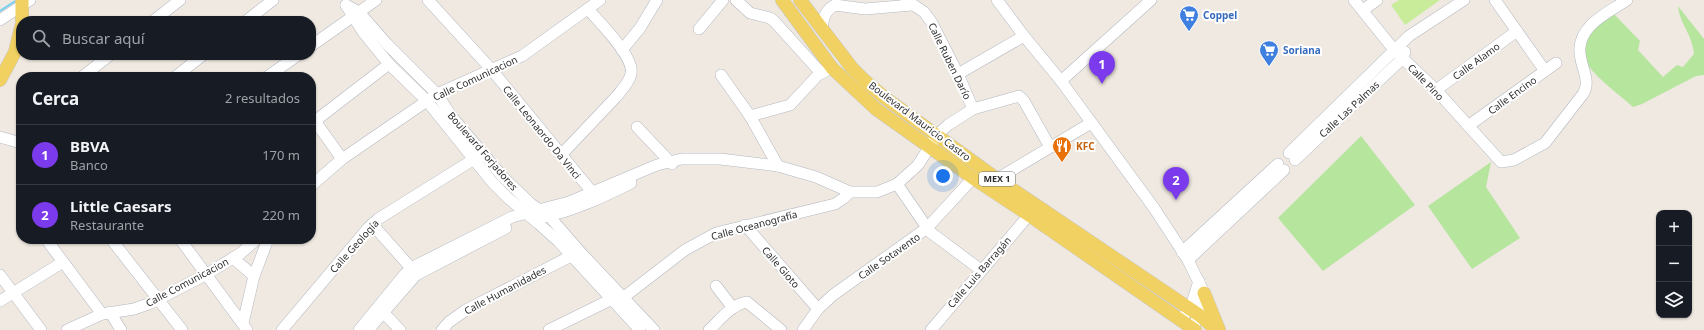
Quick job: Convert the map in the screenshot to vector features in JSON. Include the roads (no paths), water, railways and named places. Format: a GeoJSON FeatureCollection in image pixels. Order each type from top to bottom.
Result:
{"type":"FeatureCollection","features":[{"type":"Feature","properties":{"kind":"main road","name":"Boulevard Mauricio Castro"},"geometry":{"type":"LineString","coordinates":[[782,0],[826,71],[972,178],[1029,215],[1189,326]]}},
{"type":"Feature","properties":{"kind":"main road","name":"Boulevard Mauricio Castro"},"geometry":{"type":"LineString","coordinates":[[800,0],[864,80],[885,98],[997,179],[1194,312],[1218,330]]}},
{"type":"Feature","properties":{"kind":"main road"},"geometry":{"type":"LineString","coordinates":[[23,16],[25,2]]}},
{"type":"Feature","properties":{"kind":"main road"},"geometry":{"type":"LineString","coordinates":[[0,80],[16,48]]}},
{"type":"Feature","properties":{"kind":"main road"},"geometry":{"type":"LineString","coordinates":[[1204,294],[1218,330]]}},
{"type":"Feature","properties":{"kind":"street"},"geometry":{"type":"LineString","coordinates":[[159,16],[180,0]]}},
{"type":"Feature","properties":{"kind":"street"},"geometry":{"type":"LineString","coordinates":[[252,16],[273,0]]}},
{"type":"Feature","properties":{"kind":"street"},"geometry":{"type":"LineString","coordinates":[[316,42],[376,0]]}},
{"type":"Feature","properties":{"kind":"street","name":"Calle Comunicacion"},"geometry":{"type":"LineString","coordinates":[[316,182],[342,159],[437,94],[533,50],[600,0]]}},
{"type":"Feature","properties":{"kind":"street"},"geometry":{"type":"LineString","coordinates":[[622,50],[640,28],[657,0]]}},
{"type":"Feature","properties":{"kind":"street"},"geometry":{"type":"LineString","coordinates":[[698,29],[723,0]]}},
{"type":"Feature","properties":{"kind":"street"},"geometry":{"type":"LineString","coordinates":[[736,0],[750,12],[770,18],[774,21],[826,71],[790,105],[750,116]]}},
{"type":"Feature","properties":{"kind":"street"},"geometry":{"type":"LineString","coordinates":[[997,0],[1092,123],[1158,214],[1185,256],[1199,281],[1204,294],[1194,312],[1189,326]]}},
{"type":"Feature","properties":{"kind":"street"},"geometry":{"type":"LineString","coordinates":[[1061,81],[1151,0]]}},
{"type":"Feature","properties":{"kind":"street","name":"Calle Pino"},"geometry":{"type":"LineString","coordinates":[[1354,0],[1399,54],[1436,90],[1501,162],[1514,160],[1543,145],[1583,94],[1587,88],[1587,82],[1579,54],[1582,40],[1592,25],[1627,0]]}},
{"type":"Feature","properties":{"kind":"street"},"geometry":{"type":"LineString","coordinates":[[1363,10],[1377,0]]}},
{"type":"Feature","properties":{"kind":"street","name":"Calle Las Palmas"},"geometry":{"type":"LineString","coordinates":[[1292,156],[1399,54],[1409,36],[1464,0]]}},
{"type":"Feature","properties":{"kind":"street"},"geometry":{"type":"LineString","coordinates":[[1495,0],[1546,71]]}},
{"type":"Feature","properties":{"kind":"street","name":"Calle Leonaordo Da Vinci"},"geometry":{"type":"LineString","coordinates":[[431,1],[491,69],[592,192]]}},
{"type":"Feature","properties":{"kind":"street"},"geometry":{"type":"LineString","coordinates":[[0,20],[25,2]]}},
{"type":"Feature","properties":{"kind":"street"},"geometry":{"type":"LineString","coordinates":[[822,29],[824,16],[835,5],[859,8],[909,2]]}},
{"type":"Feature","properties":{"kind":"street","name":"Calle Ruben Darío"},"geometry":{"type":"LineString","coordinates":[[909,2],[924,12],[932,23],[958,74],[973,109]]}},
{"type":"Feature","properties":{"kind":"street","name":"Boulevard Forjadores"},"geometry":{"type":"LineString","coordinates":[[343,3],[437,94],[452,117],[513,188],[544,213],[624,296],[654,330]]}},
{"type":"Feature","properties":{"kind":"street"},"geometry":{"type":"LineString","coordinates":[[561,155],[616,98],[628,80],[632,68],[622,50],[588,9]]}},
{"type":"Feature","properties":{"kind":"street","name":"Boulevard Forjadores"},"geometry":{"type":"LineString","coordinates":[[355,14],[390,64],[427,101],[473,159],[508,198],[548,231],[640,330]]}},
{"type":"Feature","properties":{"kind":"street","name":"Calle Alamo"},"geometry":{"type":"LineString","coordinates":[[1436,90],[1517,31]]}},
{"type":"Feature","properties":{"kind":"street"},"geometry":{"type":"LineString","coordinates":[[958,74],[1024,36]]}},
{"type":"Feature","properties":{"kind":"street"},"geometry":{"type":"LineString","coordinates":[[88,72],[104,60]]}},
{"type":"Feature","properties":{"kind":"street"},"geometry":{"type":"LineString","coordinates":[[181,72],[197,60]]}},
{"type":"Feature","properties":{"kind":"street"},"geometry":{"type":"LineString","coordinates":[[274,72],[291,60]]}},
{"type":"Feature","properties":{"kind":"street","name":"Calle Encino"},"geometry":{"type":"LineString","coordinates":[[1468,126],[1556,63]]}},
{"type":"Feature","properties":{"kind":"street"},"geometry":{"type":"LineString","coordinates":[[316,121],[390,64]]}},
{"type":"Feature","properties":{"kind":"street"},"geometry":{"type":"LineString","coordinates":[[721,75],[750,116],[778,166]]}},
{"type":"Feature","properties":{"kind":"street"},"geometry":{"type":"LineString","coordinates":[[544,213],[592,192],[682,159],[720,159],[778,166],[816,177],[850,192],[871,193],[897,184],[918,165],[937,135],[948,125],[973,109],[1018,96],[1024,101],[1050,147]]}},
{"type":"Feature","properties":{"kind":"street"},"geometry":{"type":"LineString","coordinates":[[997,179],[1092,123]]}},
{"type":"Feature","properties":{"kind":"street"},"geometry":{"type":"LineString","coordinates":[[316,127],[342,159]]}},
{"type":"Feature","properties":{"kind":"street"},"geometry":{"type":"LineString","coordinates":[[637,127],[671,162]]}},
{"type":"Feature","properties":{"kind":"street"},"geometry":{"type":"LineString","coordinates":[[0,137],[16,142]]}},
{"type":"Feature","properties":{"kind":"street","name":"Calle Geología"},"geometry":{"type":"LineString","coordinates":[[282,330],[372,224],[385,214],[483,154]]}},
{"type":"Feature","properties":{"kind":"street"},"geometry":{"type":"LineString","coordinates":[[1280,155],[1292,156],[1294,167],[1288,171],[1281,167],[1280,155]]}},
{"type":"Feature","properties":{"kind":"street"},"geometry":{"type":"LineString","coordinates":[[359,330],[411,268],[501,222],[544,213],[604,197],[671,162]]}},
{"type":"Feature","properties":{"kind":"street"},"geometry":{"type":"LineString","coordinates":[[1185,256],[1281,167]]}},
{"type":"Feature","properties":{"kind":"street","name":"Calle Sotavento"},"geometry":{"type":"LineString","coordinates":[[803,330],[818,309],[833,295],[928,228],[972,178]]}},
{"type":"Feature","properties":{"kind":"street"},"geometry":{"type":"LineString","coordinates":[[897,184],[933,234],[981,270]]}},
{"type":"Feature","properties":{"kind":"street","name":"Calle Oceanografía"},"geometry":{"type":"LineString","coordinates":[[624,296],[657,270],[701,240],[716,233],[835,204],[850,192]]}},
{"type":"Feature","properties":{"kind":"street","name":"Calle Luis Barragán"},"geometry":{"type":"LineString","coordinates":[[931,330],[1029,215]]}},
{"type":"Feature","properties":{"kind":"street"},"geometry":{"type":"LineString","coordinates":[[368,330],[409,281],[419,272],[524,220],[529,216]]}},
{"type":"Feature","properties":{"kind":"street"},"geometry":{"type":"LineString","coordinates":[[372,224],[411,268]]}},
{"type":"Feature","properties":{"kind":"street","name":"Calle Gioto"},"geometry":{"type":"LineString","coordinates":[[744,225],[818,309]]}},
{"type":"Feature","properties":{"kind":"street"},"geometry":{"type":"LineString","coordinates":[[50,244],[63,262],[121,330]]}},
{"type":"Feature","properties":{"kind":"street"},"geometry":{"type":"LineString","coordinates":[[115,244],[182,330]]}},
{"type":"Feature","properties":{"kind":"street"},"geometry":{"type":"LineString","coordinates":[[184,244],[245,327]]}},
{"type":"Feature","properties":{"kind":"street","name":"Calle Comunicacion"},"geometry":{"type":"LineString","coordinates":[[67,330],[106,313],[134,309],[159,299],[207,274],[233,258],[251,244]]}},
{"type":"Feature","properties":{"kind":"street"},"geometry":{"type":"LineString","coordinates":[[245,327],[254,276],[266,244]]}},
{"type":"Feature","properties":{"kind":"street","name":"Calle Humanidades"},"geometry":{"type":"LineString","coordinates":[[442,330],[457,315],[571,256]]}},
{"type":"Feature","properties":{"kind":"street"},"geometry":{"type":"LineString","coordinates":[[233,258],[254,276]]}},
{"type":"Feature","properties":{"kind":"street"},"geometry":{"type":"LineString","coordinates":[[0,301],[63,262]]}},
{"type":"Feature","properties":{"kind":"street"},"geometry":{"type":"LineString","coordinates":[[0,275],[40,330]]}},
{"type":"Feature","properties":{"kind":"street"},"geometry":{"type":"LineString","coordinates":[[1194,312],[1199,281]]}},
{"type":"Feature","properties":{"kind":"street"},"geometry":{"type":"LineString","coordinates":[[716,286],[733,308]]}},
{"type":"Feature","properties":{"kind":"street"},"geometry":{"type":"LineString","coordinates":[[549,330],[612,299]]}},
{"type":"Feature","properties":{"kind":"street"},"geometry":{"type":"LineString","coordinates":[[709,330],[733,308],[741,303],[747,302],[781,330]]}},
{"type":"Feature","properties":{"kind":"street"},"geometry":{"type":"LineString","coordinates":[[383,312],[400,330]]}},
{"type":"Feature","properties":{"kind":"waterway"},"geometry":{"type":"LineString","coordinates":[[0,11],[17,0]]}},
{"type":"Feature","properties":{"kind":"place","name":"Coppel"},"geometry":{"type":"Point","coordinates":[1189,32]}},
{"type":"Feature","properties":{"kind":"place","name":"Soriana"},"geometry":{"type":"Point","coordinates":[1269,67]}},
{"type":"Feature","properties":{"kind":"place","name":"BBVA"},"geometry":{"type":"Point","coordinates":[1102,84]}},
{"type":"Feature","properties":{"kind":"place","name":"KFC"},"geometry":{"type":"Point","coordinates":[1062,163]}},
{"type":"Feature","properties":{"kind":"place","name":"Little Caesars"},"geometry":{"type":"Point","coordinates":[1176,200]}}]}
